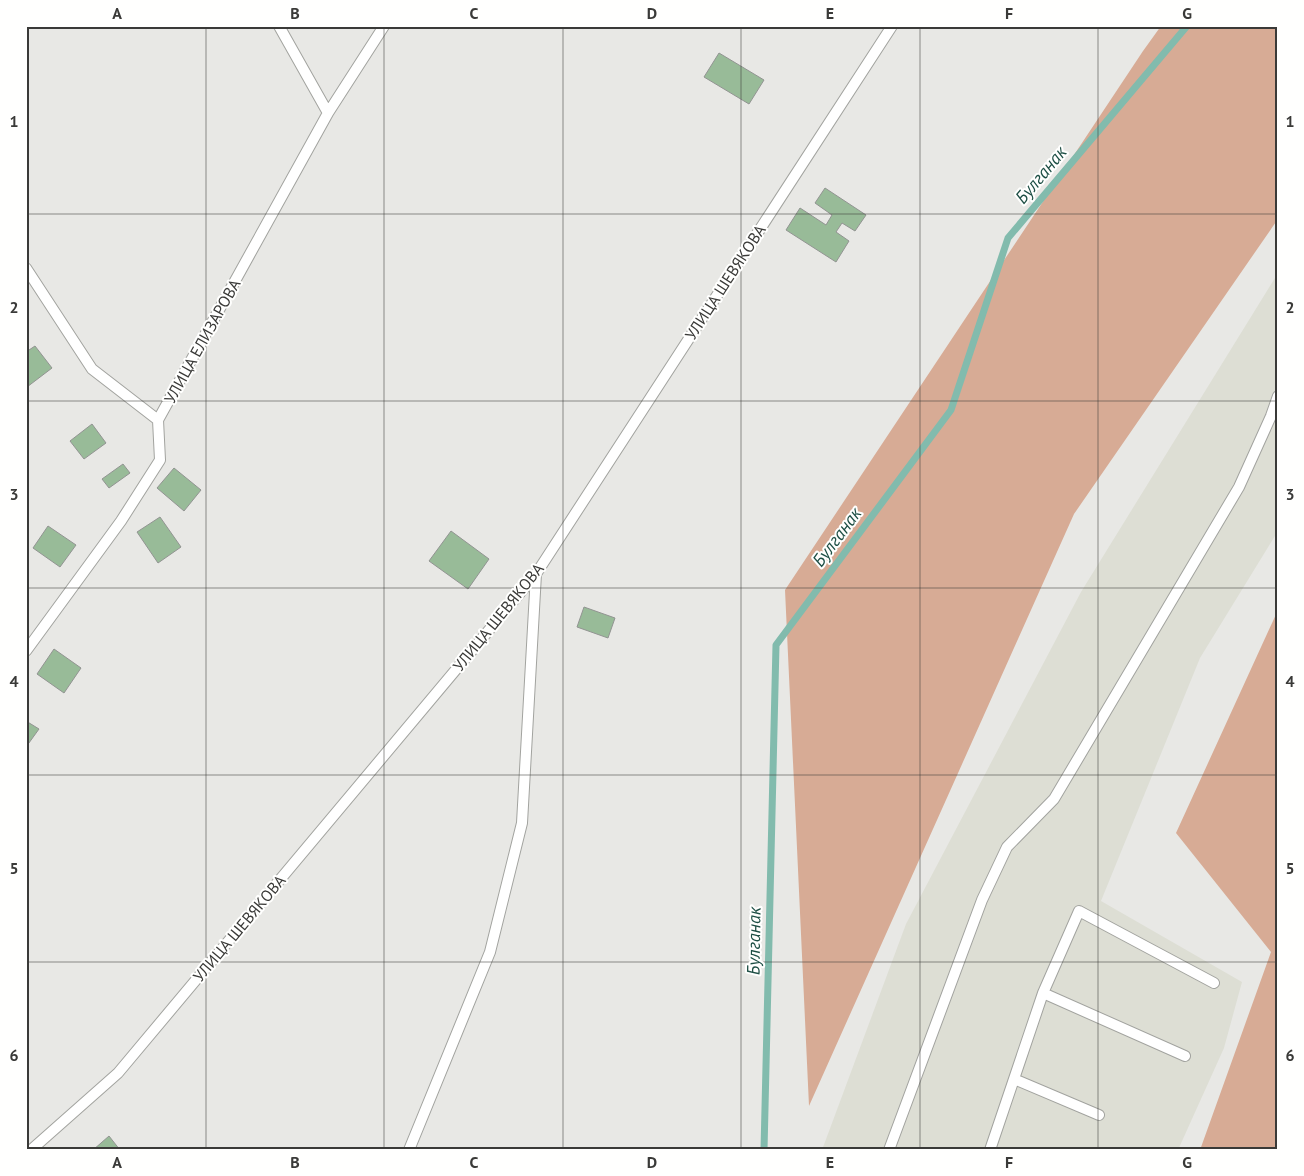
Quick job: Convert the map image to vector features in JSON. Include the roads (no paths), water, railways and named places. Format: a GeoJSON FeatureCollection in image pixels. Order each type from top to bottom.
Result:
{"type":"FeatureCollection","features":[{"type":"Feature","properties":{"kind":"lane"},"geometry":{"type":"LineString","coordinates":[[279,26],[328,113]]}},
{"type":"Feature","properties":{"kind":"lane","name":"УЛИЦА ЕЛИЗАРОВА"},"geometry":{"type":"LineString","coordinates":[[26,651],[121,521],[160,460],[158,420],[328,113],[384,26]]}},
{"type":"Feature","properties":{"kind":"lane","name":"УЛИЦА ШЕВЯКОВА"},"geometry":{"type":"LineString","coordinates":[[31,1150],[118,1073],[536,574],[892,26]]}},
{"type":"Feature","properties":{"kind":"lane"},"geometry":{"type":"LineString","coordinates":[[26,268],[92,369],[158,420]]}},
{"type":"Feature","properties":{"kind":"lane"},"geometry":{"type":"LineString","coordinates":[[889,1150],[982,900],[1006,847],[1054,799],[1239,487],[1274,418],[1278,396]]}},
{"type":"Feature","properties":{"kind":"lane"},"geometry":{"type":"LineString","coordinates":[[409,1150],[490,952],[522,823],[536,574]]}},
{"type":"Feature","properties":{"kind":"lane"},"geometry":{"type":"LineString","coordinates":[[990,1150],[1043,993],[1079,911],[1214,983]]}},
{"type":"Feature","properties":{"kind":"lane"},"geometry":{"type":"LineString","coordinates":[[1043,993],[1185,1056]]}},
{"type":"Feature","properties":{"kind":"lane"},"geometry":{"type":"LineString","coordinates":[[1014,1079],[1099,1115]]}},
{"type":"Feature","properties":{"kind":"waterway","name":"Булганак"},"geometry":{"type":"LineString","coordinates":[[764,1150],[776,645],[951,410],[1008,238],[1187,26]]}}]}
